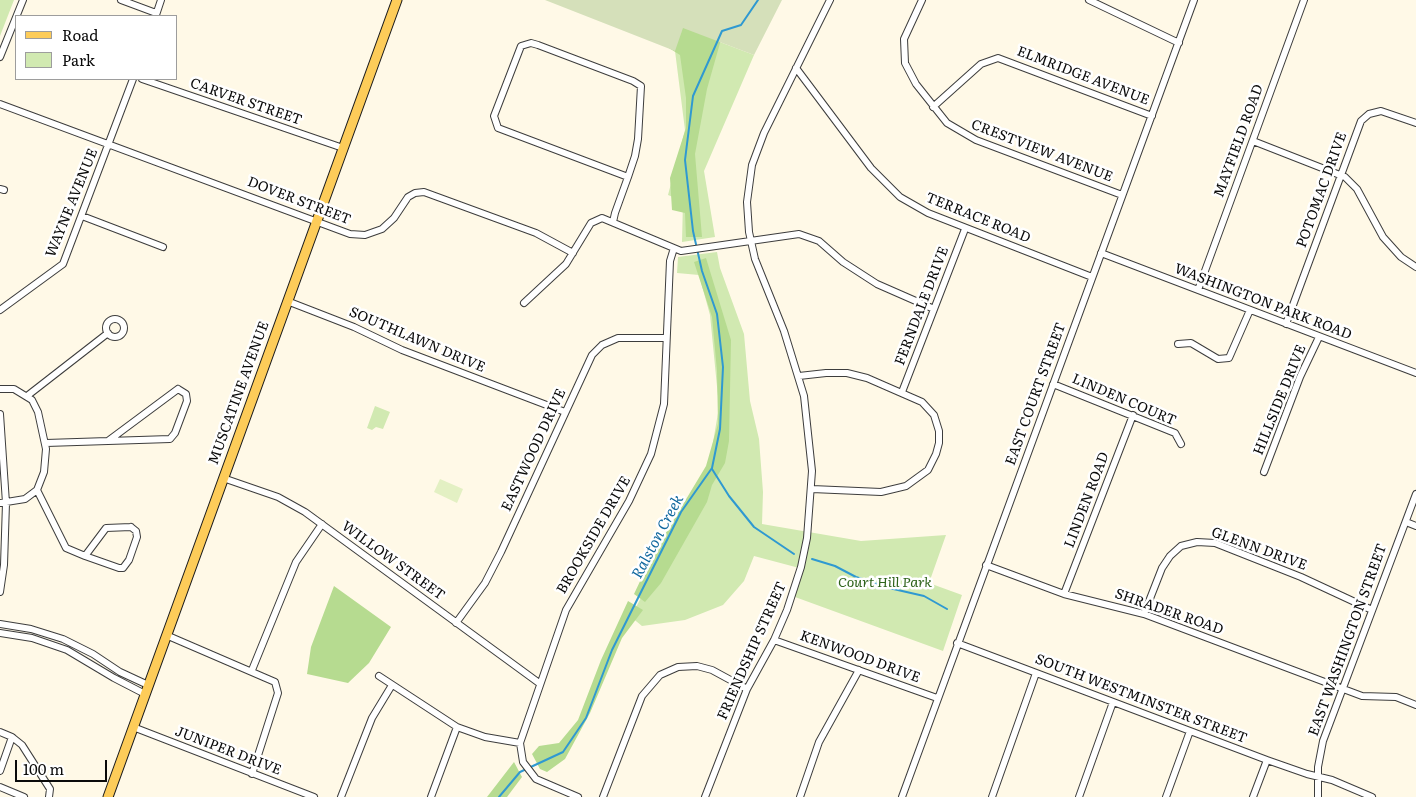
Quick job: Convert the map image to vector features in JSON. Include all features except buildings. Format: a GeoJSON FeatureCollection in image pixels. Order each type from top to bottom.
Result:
{"type":"FeatureCollection","features":[{"type":"Feature","properties":{"kind":"main road","name":"MUSCATINE AVENUE"},"geometry":{"type":"LineString","coordinates":[[108,797],[397,0]]}},
{"type":"Feature","properties":{"kind":"street"},"geometry":{"type":"LineString","coordinates":[[17,15],[23,0]]}},
{"type":"Feature","properties":{"kind":"street"},"geometry":{"type":"LineString","coordinates":[[121,0],[156,15],[161,0]]}},
{"type":"Feature","properties":{"kind":"street","name":"FRIENDSHIP STREET"},"geometry":{"type":"LineString","coordinates":[[706,797],[747,689],[774,640],[801,567],[812,489],[807,415],[799,376],[784,330],[757,267],[750,241],[747,202],[752,165],[764,133],[830,0]]}},
{"type":"Feature","properties":{"kind":"street","name":"CRESTVIEW AVENUE"},"geometry":{"type":"LineString","coordinates":[[922,0],[906,32],[903,52],[911,78],[947,123],[969,137],[1122,195]]}},
{"type":"Feature","properties":{"kind":"street"},"geometry":{"type":"LineString","coordinates":[[1089,0],[1178,42]]}},
{"type":"Feature","properties":{"kind":"street","name":"EAST COURT STREET"},"geometry":{"type":"LineString","coordinates":[[902,797],[1194,0]]}},
{"type":"Feature","properties":{"kind":"street","name":"MAYFIELD ROAD"},"geometry":{"type":"LineString","coordinates":[[1198,290],[1304,0]]}},
{"type":"Feature","properties":{"kind":"street"},"geometry":{"type":"LineString","coordinates":[[0,57],[15,20]]}},
{"type":"Feature","properties":{"kind":"street"},"geometry":{"type":"LineString","coordinates":[[613,222],[628,177],[638,139],[641,86],[633,81],[531,43],[521,46],[494,116],[498,128],[628,177]]}},
{"type":"Feature","properties":{"kind":"street","name":"ELMRIDGE AVENUE"},"geometry":{"type":"LineString","coordinates":[[933,107],[980,64],[998,58],[1152,116]]}},
{"type":"Feature","properties":{"kind":"street","name":"TERRACE ROAD"},"geometry":{"type":"LineString","coordinates":[[796,68],[886,184],[900,197],[928,213],[1092,277]]}},
{"type":"Feature","properties":{"kind":"street","name":"WAYNE AVENUE"},"geometry":{"type":"LineString","coordinates":[[0,310],[63,264],[133,80]]}},
{"type":"Feature","properties":{"kind":"street","name":"CARVER STREET"},"geometry":{"type":"LineString","coordinates":[[145,80],[342,148]]}},
{"type":"Feature","properties":{"kind":"street","name":"DOVER STREET"},"geometry":{"type":"LineString","coordinates":[[0,104],[350,234],[370,233],[386,226],[408,197],[424,192],[536,233],[573,254]]}},
{"type":"Feature","properties":{"kind":"street","name":"POTOMAC DRIVE"},"geometry":{"type":"LineString","coordinates":[[1286,324],[1361,121],[1369,114],[1385,112],[1416,123]]}},
{"type":"Feature","properties":{"kind":"street"},"geometry":{"type":"LineString","coordinates":[[1253,141],[1342,174],[1357,189],[1383,237],[1401,257],[1416,266]]}},
{"type":"Feature","properties":{"kind":"street"},"geometry":{"type":"LineString","coordinates":[[82,216],[163,247]]}},
{"type":"Feature","properties":{"kind":"street"},"geometry":{"type":"LineString","coordinates":[[524,303],[566,264],[591,223],[597,219],[613,222],[674,248],[688,250],[792,234],[815,238],[843,262],[870,280],[934,309]]}},
{"type":"Feature","properties":{"kind":"street","name":"FERNDALE DRIVE"},"geometry":{"type":"LineString","coordinates":[[902,392],[965,228]]}},
{"type":"Feature","properties":{"kind":"street","name":"BROOKSIDE DRIVE"},"geometry":{"type":"LineString","coordinates":[[578,797],[544,784],[532,775],[523,762],[520,743],[539,683],[566,610],[629,501],[651,454],[664,404],[670,261],[674,248]]}},
{"type":"Feature","properties":{"kind":"street","name":"WASHINGTON PARK ROAD"},"geometry":{"type":"LineString","coordinates":[[1101,253],[1416,373]]}},
{"type":"Feature","properties":{"kind":"street","name":"SOUTHLAWN DRIVE"},"geometry":{"type":"LineString","coordinates":[[287,301],[354,327],[402,350],[565,412]]}},
{"type":"Feature","properties":{"kind":"street"},"geometry":{"type":"LineString","coordinates":[[1178,344],[1191,343],[1218,359],[1228,358],[1250,310]]}},
{"type":"Feature","properties":{"kind":"street"},"geometry":{"type":"LineString","coordinates":[[27,396],[108,333]]}},
{"type":"Feature","properties":{"kind":"street","name":"HILLSIDE DRIVE"},"geometry":{"type":"LineString","coordinates":[[1264,472],[1300,377],[1319,336]]}},
{"type":"Feature","properties":{"kind":"street","name":"EASTWOOD DRIVE"},"geometry":{"type":"LineString","coordinates":[[456,623],[484,583],[501,552],[587,363],[602,345],[610,340],[625,337],[666,338]]}},
{"type":"Feature","properties":{"kind":"street"},"geometry":{"type":"LineString","coordinates":[[799,376],[819,373],[847,374],[902,392],[922,402],[936,420],[939,443],[928,470],[906,486],[888,492],[812,489]]}},
{"type":"Feature","properties":{"kind":"street","name":"LINDEN COURT"},"geometry":{"type":"LineString","coordinates":[[1053,384],[1175,433],[1180,444]]}},
{"type":"Feature","properties":{"kind":"street"},"geometry":{"type":"LineString","coordinates":[[0,389],[14,389],[27,396],[38,412],[46,443],[44,472],[37,490],[25,499],[3,503]]}},
{"type":"Feature","properties":{"kind":"street"},"geometry":{"type":"LineString","coordinates":[[46,443],[108,441],[170,439],[175,433],[187,401],[186,394],[178,389],[173,392],[108,441]]}},
{"type":"Feature","properties":{"kind":"street"},"geometry":{"type":"LineString","coordinates":[[0,414],[4,565],[0,592]]}},
{"type":"Feature","properties":{"kind":"street","name":"LINDEN ROAD"},"geometry":{"type":"LineString","coordinates":[[1064,594],[1133,415]]}},
{"type":"Feature","properties":{"kind":"street","name":"WILLOW STREET"},"geometry":{"type":"LineString","coordinates":[[223,478],[288,502],[322,524],[539,683]]}},
{"type":"Feature","properties":{"kind":"street"},"geometry":{"type":"LineString","coordinates":[[37,490],[66,548],[85,556],[123,568],[127,565],[135,544],[136,531],[131,527],[106,528],[85,556]]}},
{"type":"Feature","properties":{"kind":"street","name":"EAST WASHINGTON STREET"},"geometry":{"type":"LineString","coordinates":[[1318,797],[1317,776],[1323,741],[1416,494]]}},
{"type":"Feature","properties":{"kind":"street"},"geometry":{"type":"LineString","coordinates":[[1406,522],[1416,526]]}},
{"type":"Feature","properties":{"kind":"street"},"geometry":{"type":"LineString","coordinates":[[252,670],[296,562],[322,524]]}},
{"type":"Feature","properties":{"kind":"street","name":"GLENN DRIVE"},"geometry":{"type":"LineString","coordinates":[[1144,614],[1162,568],[1170,556],[1182,546],[1197,542],[1215,543],[1301,577],[1372,610]]}},
{"type":"Feature","properties":{"kind":"street","name":"SHRADER ROAD"},"geometry":{"type":"LineString","coordinates":[[986,565],[1064,594],[1144,614],[1368,698],[1396,697],[1416,705]]}},
{"type":"Feature","properties":{"kind":"street"},"geometry":{"type":"LineString","coordinates":[[0,624],[31,629],[63,639],[93,654],[147,689]]}},
{"type":"Feature","properties":{"kind":"street"},"geometry":{"type":"LineString","coordinates":[[0,633],[32,638],[67,650],[114,678],[147,689]]}},
{"type":"Feature","properties":{"kind":"street"},"geometry":{"type":"LineString","coordinates":[[166,635],[273,680],[278,689],[252,774]]}},
{"type":"Feature","properties":{"kind":"street","name":"KENWOOD DRIVE"},"geometry":{"type":"LineString","coordinates":[[774,640],[937,698]]}},
{"type":"Feature","properties":{"kind":"street","name":"SOUTH WESTMINSTER STREET"},"geometry":{"type":"LineString","coordinates":[[957,643],[1267,760],[1332,780],[1372,797]]}},
{"type":"Feature","properties":{"kind":"street"},"geometry":{"type":"LineString","coordinates":[[603,797],[642,696],[660,675],[678,668],[697,666],[712,670],[747,689]]}},
{"type":"Feature","properties":{"kind":"street"},"geometry":{"type":"LineString","coordinates":[[800,797],[820,742],[859,670]]}},
{"type":"Feature","properties":{"kind":"street"},"geometry":{"type":"LineString","coordinates":[[992,797],[1036,673]]}},
{"type":"Feature","properties":{"kind":"street"},"geometry":{"type":"LineString","coordinates":[[379,676],[457,727],[485,737],[520,743]]}},
{"type":"Feature","properties":{"kind":"street"},"geometry":{"type":"LineString","coordinates":[[341,797],[372,718],[392,685]]}},
{"type":"Feature","properties":{"kind":"street"},"geometry":{"type":"LineString","coordinates":[[1079,797],[1113,702]]}},
{"type":"Feature","properties":{"kind":"street","name":"JUNIPER DRIVE"},"geometry":{"type":"LineString","coordinates":[[133,727],[314,797]]}},
{"type":"Feature","properties":{"kind":"street"},"geometry":{"type":"LineString","coordinates":[[431,797],[457,727]]}},
{"type":"Feature","properties":{"kind":"street"},"geometry":{"type":"LineString","coordinates":[[1166,797],[1190,731]]}},
{"type":"Feature","properties":{"kind":"street"},"geometry":{"type":"LineString","coordinates":[[0,732],[12,737],[22,745],[50,789],[49,797]]}},
{"type":"Feature","properties":{"kind":"street"},"geometry":{"type":"LineString","coordinates":[[0,771],[12,737]]}},
{"type":"Feature","properties":{"kind":"street"},"geometry":{"type":"LineString","coordinates":[[1253,797],[1267,760]]}},
{"type":"Feature","properties":{"kind":"street"},"geometry":{"type":"LineString","coordinates":[[0,787],[24,797]]}},
{"type":"Feature","properties":{"kind":"green space"},"geometry":{"type":"Polygon","coordinates":[[[0,0],[14,0],[0,36],[0,0]]]}},
{"type":"Feature","properties":{"kind":"green space"},"geometry":{"type":"Polygon","coordinates":[[[545,0],[782,0],[754,55],[683,28],[675,51],[545,0]]]}},
{"type":"Feature","properties":{"kind":"green space"},"geometry":{"type":"Polygon","coordinates":[[[676,27],[694,28],[722,36],[707,89],[695,154],[702,237],[686,237],[685,213],[672,210],[670,178],[686,128],[686,98],[680,55],[661,43],[676,27]]]}},
{"type":"Feature","properties":{"kind":"green space"},"geometry":{"type":"Polygon","coordinates":[[[683,28],[754,55],[704,171],[715,237],[682,242],[683,201],[668,195],[685,130],[675,51],[683,28]]]}},
{"type":"Feature","properties":{"kind":"green space","name":"Court Hill Park"},"geometry":{"type":"Polygon","coordinates":[[[717,252],[720,268],[744,334],[750,401],[759,439],[763,492],[762,524],[861,541],[946,535],[929,583],[962,595],[943,651],[795,597],[803,569],[754,556],[744,581],[723,605],[685,620],[642,626],[631,617],[709,466],[719,407],[710,315],[699,275],[677,273],[678,257],[717,252]]]}},
{"type":"Feature","properties":{"kind":"green space"},"geometry":{"type":"Polygon","coordinates":[[[706,258],[731,340],[729,441],[725,463],[712,485],[707,502],[661,583],[645,602],[634,594],[652,556],[706,466],[718,424],[717,371],[712,317],[694,262],[706,258]]]}},
{"type":"Feature","properties":{"kind":"green space"},"geometry":{"type":"Polygon","coordinates":[[[375,406],[390,412],[383,429],[376,427],[372,430],[367,428],[375,406]]]}},
{"type":"Feature","properties":{"kind":"green space"},"geometry":{"type":"Polygon","coordinates":[[[440,479],[463,489],[457,503],[434,492],[440,479]]]}},
{"type":"Feature","properties":{"kind":"green space"},"geometry":{"type":"Polygon","coordinates":[[[334,586],[391,627],[369,663],[348,683],[307,674],[311,647],[334,586]]]}},
{"type":"Feature","properties":{"kind":"green space"},"geometry":{"type":"Polygon","coordinates":[[[628,601],[643,610],[622,638],[590,713],[565,759],[547,772],[540,769],[532,754],[539,746],[559,743],[578,720],[601,660],[628,601]]]}},
{"type":"Feature","properties":{"kind":"green space"},"geometry":{"type":"Polygon","coordinates":[[[514,762],[522,777],[507,797],[487,797],[514,762]]]}},
{"type":"Feature","properties":{"kind":"waterway","name":"Ralston Creek"},"geometry":{"type":"LineString","coordinates":[[499,797],[520,772],[563,752],[586,718],[612,650],[681,512],[712,468],[720,429],[723,367],[717,314],[702,271],[693,231],[685,160],[693,96],[722,31],[741,25],[758,0]]}},
{"type":"Feature","properties":{"kind":"waterway"},"geometry":{"type":"LineString","coordinates":[[712,469],[729,496],[754,527],[794,554]]}},
{"type":"Feature","properties":{"kind":"waterway"},"geometry":{"type":"LineString","coordinates":[[812,559],[835,566],[856,577],[889,588],[924,596],[947,609]]}}]}
